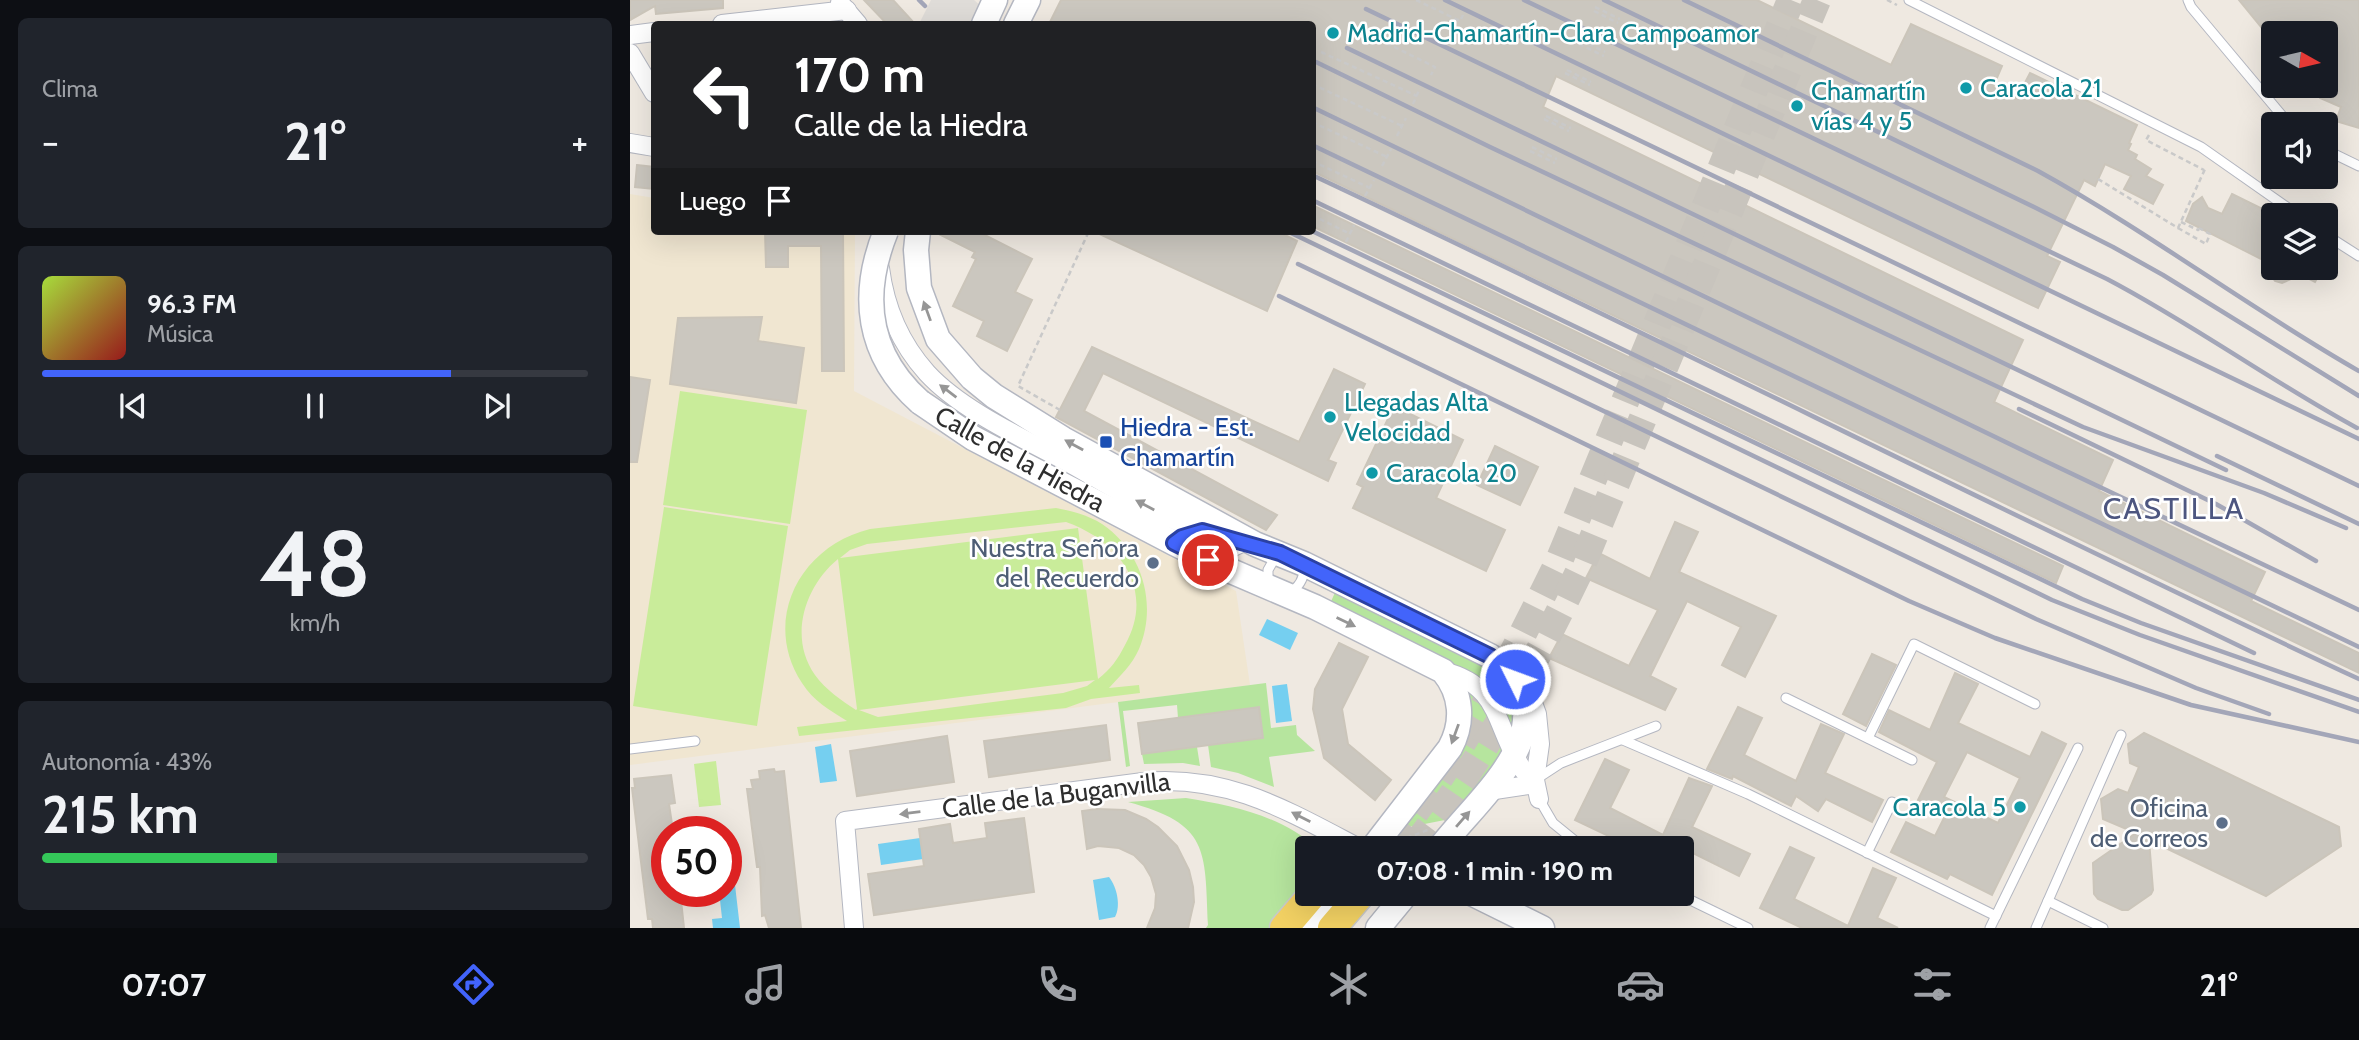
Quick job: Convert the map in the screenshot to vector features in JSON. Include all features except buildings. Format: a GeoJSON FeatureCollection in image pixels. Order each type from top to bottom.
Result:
{"type":"FeatureCollection","features":[{"type":"Feature","properties":{"kind":"main road"},"geometry":{"type":"LineString","coordinates":[[1018,21],[1028,0]]}},
{"type":"Feature","properties":{"kind":"main road","name":"Calle de la Hiedra"},"geometry":{"type":"LineString","coordinates":[[885,235],[874,268],[870,296],[871,314],[881,351],[892,373],[904,388],[938,415],[973,438],[1174,543],[1331,615],[1443,671]]}},
{"type":"Feature","properties":{"kind":"main road","name":"Calle de la Hiedra"},"geometry":{"type":"LineString","coordinates":[[918,235],[919,288],[938,339],[972,378],[1020,414],[1157,492],[1255,544],[1304,564],[1490,656],[1515,679],[1522,693]]}},
{"type":"Feature","properties":{"kind":"main road"},"geometry":{"type":"LineString","coordinates":[[1382,836],[1450,748],[1456,736],[1460,715],[1458,701],[1450,680],[1443,671]]}},
{"type":"Feature","properties":{"kind":"main road"},"geometry":{"type":"LineString","coordinates":[[1449,836],[1488,791],[1522,743],[1525,727],[1522,693]]}},
{"type":"Feature","properties":{"kind":"main road"},"geometry":{"type":"LineString","coordinates":[[1284,928],[1303,906]]}},
{"type":"Feature","properties":{"kind":"main road"},"geometry":{"type":"LineString","coordinates":[[1303,928],[1322,906]]}},
{"type":"Feature","properties":{"kind":"main road"},"geometry":{"type":"LineString","coordinates":[[1332,928],[1351,906]]}},
{"type":"Feature","properties":{"kind":"main road"},"geometry":{"type":"LineString","coordinates":[[1378,928],[1396,906]]}},
{"type":"Feature","properties":{"kind":"main road"},"geometry":{"type":"LineString","coordinates":[[1497,906],[1542,928]]}},
{"type":"Feature","properties":{"kind":"street"},"geometry":{"type":"LineString","coordinates":[[751,21],[847,11]]}},
{"type":"Feature","properties":{"kind":"street"},"geometry":{"type":"LineString","coordinates":[[630,35],[651,32]]}},
{"type":"Feature","properties":{"kind":"street"},"geometry":{"type":"LineString","coordinates":[[630,53],[651,88]]}},
{"type":"Feature","properties":{"kind":"street"},"geometry":{"type":"LineString","coordinates":[[630,143],[651,146]]}},
{"type":"Feature","properties":{"kind":"street","name":"Calle de la Hiedra"},"geometry":{"type":"LineString","coordinates":[[876,235],[882,280],[892,320],[911,352],[935,380],[1000,426],[1173,520],[1202,531],[1255,544]]}},
{"type":"Feature","properties":{"kind":"street","name":"Calle de la Hiedra"},"geometry":{"type":"LineString","coordinates":[[1443,671],[1471,682],[1484,692],[1525,774],[1535,780]]}},
{"type":"Feature","properties":{"kind":"street","name":"Calle de la Hiedra"},"geometry":{"type":"LineString","coordinates":[[1522,693],[1533,703],[1537,714],[1540,744],[1535,780],[1539,799]]}},
{"type":"Feature","properties":{"kind":"street","name":"Calle de la Buganvilla"},"geometry":{"type":"LineString","coordinates":[[854,928],[845,821],[1143,782],[1182,780],[1221,785],[1247,794],[1282,808],[1336,836]]}},
{"type":"Feature","properties":{"kind":"street"},"geometry":{"type":"LineString","coordinates":[[1488,791],[1528,785],[1535,780]]}},
{"type":"Feature","properties":{"kind":"lane"},"geometry":{"type":"LineString","coordinates":[[1909,0],[2201,147],[2281,203]]}},
{"type":"Feature","properties":{"kind":"lane"},"geometry":{"type":"LineString","coordinates":[[2188,0],[2279,112]]}},
{"type":"Feature","properties":{"kind":"lane"},"geometry":{"type":"LineString","coordinates":[[2338,156],[2359,166]]}},
{"type":"Feature","properties":{"kind":"lane"},"geometry":{"type":"LineString","coordinates":[[2338,243],[2359,256]]}},
{"type":"Feature","properties":{"kind":"lane"},"geometry":{"type":"LineString","coordinates":[[1174,543],[1182,537],[1202,531]]}},
{"type":"Feature","properties":{"kind":"lane"},"geometry":{"type":"LineString","coordinates":[[1224,568],[1231,553],[1241,547],[1255,544]]}},
{"type":"Feature","properties":{"kind":"lane"},"geometry":{"type":"LineString","coordinates":[[1280,553],[1275,556],[1268,569],[1267,582],[1277,592],[1297,588],[1302,580],[1304,564]]}},
{"type":"Feature","properties":{"kind":"lane"},"geometry":{"type":"LineString","coordinates":[[1868,738],[1914,644],[2035,704]]}},
{"type":"Feature","properties":{"kind":"lane"},"geometry":{"type":"LineString","coordinates":[[1786,698],[1912,760]]}},
{"type":"Feature","properties":{"kind":"lane"},"geometry":{"type":"LineString","coordinates":[[1535,780],[1562,763],[1656,726]]}},
{"type":"Feature","properties":{"kind":"lane"},"geometry":{"type":"LineString","coordinates":[[2036,928],[2121,735]]}},
{"type":"Feature","properties":{"kind":"lane"},"geometry":{"type":"LineString","coordinates":[[1623,740],[1748,794],[1996,916]]}},
{"type":"Feature","properties":{"kind":"lane"},"geometry":{"type":"LineString","coordinates":[[630,749],[695,741]]}},
{"type":"Feature","properties":{"kind":"lane"},"geometry":{"type":"LineString","coordinates":[[1990,928],[2078,748]]}},
{"type":"Feature","properties":{"kind":"lane"},"geometry":{"type":"LineString","coordinates":[[1539,799],[1553,823],[1569,836]]}},
{"type":"Feature","properties":{"kind":"lane"},"geometry":{"type":"LineString","coordinates":[[1867,853],[1892,802]]}},
{"type":"Feature","properties":{"kind":"lane"},"geometry":{"type":"LineString","coordinates":[[2048,901],[2103,928]]}},
{"type":"Feature","properties":{"kind":"lane"},"geometry":{"type":"LineString","coordinates":[[1694,902],[1748,928]]}},
{"type":"Feature","properties":{"kind":"path"},"geometry":{"type":"LineString","coordinates":[[1416,0],[1460,21],[1463,15]]}},
{"type":"Feature","properties":{"kind":"path"},"geometry":{"type":"LineString","coordinates":[[1594,9],[1619,21]]}},
{"type":"Feature","properties":{"kind":"path"},"geometry":{"type":"LineString","coordinates":[[1356,28],[1435,66],[1431,75]]}},
{"type":"Feature","properties":{"kind":"path"},"geometry":{"type":"LineString","coordinates":[[1580,42],[1605,54]]}},
{"type":"Feature","properties":{"kind":"path"},"geometry":{"type":"LineString","coordinates":[[1321,51],[1417,96]]}},
{"type":"Feature","properties":{"kind":"path"},"geometry":{"type":"LineString","coordinates":[[1566,72],[1590,84]]}},
{"type":"Feature","properties":{"kind":"path"},"geometry":{"type":"LineString","coordinates":[[1316,86],[1402,126]]}},
{"type":"Feature","properties":{"kind":"path"},"geometry":{"type":"LineString","coordinates":[[1413,104],[1420,88]]}},
{"type":"Feature","properties":{"kind":"path"},"geometry":{"type":"LineString","coordinates":[[1397,136],[1406,118]]}},
{"type":"Feature","properties":{"kind":"path"},"geometry":{"type":"LineString","coordinates":[[1545,118],[1570,130]]}},
{"type":"Feature","properties":{"kind":"path"},"geometry":{"type":"LineString","coordinates":[[1316,124],[1387,157]]}},
{"type":"Feature","properties":{"kind":"path"},"geometry":{"type":"LineString","coordinates":[[1382,166],[1391,149]]}},
{"type":"Feature","properties":{"kind":"path"},"geometry":{"type":"LineString","coordinates":[[1531,149],[1556,161]]}},
{"type":"Feature","properties":{"kind":"path"},"geometry":{"type":"LineString","coordinates":[[2178,228],[2212,155]]}},
{"type":"Feature","properties":{"kind":"path"},"geometry":{"type":"LineString","coordinates":[[1316,163],[1370,188]]}},
{"type":"Feature","properties":{"kind":"path"},"geometry":{"type":"LineString","coordinates":[[2098,179],[2206,244],[2210,234],[2199,227],[2198,230],[2181,222]]}},
{"type":"Feature","properties":{"kind":"path"},"geometry":{"type":"LineString","coordinates":[[1366,196],[1374,180]]}},
{"type":"Feature","properties":{"kind":"path"},"geometry":{"type":"LineString","coordinates":[[1316,217],[1350,234]]}},
{"type":"Feature","properties":{"kind":"path"},"geometry":{"type":"LineString","coordinates":[[1346,242],[1354,225]]}},
{"type":"Feature","properties":{"kind":"path"},"geometry":{"type":"LineString","coordinates":[[1060,410],[1018,386],[1087,235]]}},
{"type":"Feature","properties":{"kind":"path"},"geometry":{"type":"LineString","coordinates":[[1413,836],[1439,826],[1442,836]]}},
{"type":"Feature","properties":{"kind":"shaded area"},"geometry":{"type":"Polygon","coordinates":[[[931,0],[974,0],[984,9],[974,21],[920,21],[931,0]]]}},
{"type":"Feature","properties":{"kind":"shaded area"},"geometry":{"type":"Polygon","coordinates":[[[630,194],[651,198],[651,235],[855,235],[854,391],[1236,591],[1250,685],[630,765],[630,194]]]}},
{"type":"Feature","properties":{"kind":"green space"},"geometry":{"type":"Polygon","coordinates":[[[680,391],[807,410],[790,524],[663,505],[680,391]]]}},
{"type":"Feature","properties":{"kind":"green space"},"geometry":{"type":"Polygon","coordinates":[[[664,507],[788,526],[757,726],[633,706],[664,507]]]}},
{"type":"Feature","properties":{"kind":"green space"},"geometry":{"type":"Polygon","coordinates":[[[1056,508],[1080,514],[1102,524],[1116,535],[1136,564],[1143,580],[1147,614],[1139,649],[1109,688],[1139,685],[1140,693],[1091,699],[1066,708],[799,736],[797,727],[847,721],[811,695],[790,659],[785,635],[787,611],[794,589],[807,569],[824,551],[845,538],[870,529],[1056,508]],[[1066,522],[867,544],[850,550],[840,558],[1078,528],[1098,679],[1117,660],[1134,625],[1134,587],[1117,555],[1085,530],[1066,522]],[[838,559],[826,570],[809,598],[804,613],[803,645],[807,660],[819,680],[856,710],[838,559]],[[1095,680],[859,710],[878,717],[894,715],[1063,693],[1087,686],[1095,680]]]}},
{"type":"Feature","properties":{"kind":"green space"},"geometry":{"type":"Polygon","coordinates":[[[1337,588],[1475,655],[1513,693],[1512,734],[1503,702],[1482,680],[1329,606],[1337,588]]]}},
{"type":"Feature","properties":{"kind":"green space"},"geometry":{"type":"Polygon","coordinates":[[[1266,683],[1271,728],[1296,725],[1297,735],[1315,751],[1269,757],[1274,787],[1238,773],[1211,767],[1208,745],[1263,738],[1259,707],[1178,718],[1177,705],[1123,711],[1130,766],[1126,767],[1118,702],[1266,683]]]}},
{"type":"Feature","properties":{"kind":"green space"},"geometry":{"type":"Polygon","coordinates":[[[1469,687],[1496,720],[1504,757],[1450,819],[1404,828],[1470,737],[1471,714],[1465,691],[1469,687]]]}},
{"type":"Feature","properties":{"kind":"green space"},"geometry":{"type":"Polygon","coordinates":[[[1197,747],[1200,766],[1183,763],[1144,764],[1142,754],[1197,747]]]}},
{"type":"Feature","properties":{"kind":"green space"},"geometry":{"type":"Polygon","coordinates":[[[716,761],[721,805],[699,807],[694,764],[716,761]]]}},
{"type":"Feature","properties":{"kind":"green space"},"geometry":{"type":"Polygon","coordinates":[[[1186,798],[1238,808],[1288,828],[1301,836],[1295,836],[1295,898],[1269,928],[1206,928],[1206,877],[1197,843],[1188,831],[1174,820],[1155,810],[1128,802],[1186,798]]]}},
{"type":"Feature","properties":{"kind":"water"},"geometry":{"type":"Polygon","coordinates":[[[1267,619],[1298,633],[1290,650],[1259,635],[1267,619]]]}},
{"type":"Feature","properties":{"kind":"water"},"geometry":{"type":"Polygon","coordinates":[[[1287,684],[1292,721],[1276,723],[1272,686],[1287,684]]]}},
{"type":"Feature","properties":{"kind":"water"},"geometry":{"type":"Polygon","coordinates":[[[831,744],[837,781],[820,783],[815,747],[831,744]]]}},
{"type":"Feature","properties":{"kind":"water"},"geometry":{"type":"Polygon","coordinates":[[[920,838],[923,859],[881,865],[878,844],[920,838]]]}},
{"type":"Feature","properties":{"kind":"water"},"geometry":{"type":"Polygon","coordinates":[[[1109,877],[1117,897],[1117,913],[1115,917],[1099,920],[1093,880],[1109,877]]]}},
{"type":"Feature","properties":{"kind":"water"},"geometry":{"type":"Polygon","coordinates":[[[721,907],[738,907],[740,928],[713,928],[712,919],[722,918],[721,907]]]}},
{"type":"Feature","properties":{"kind":"tunnel"},"geometry":{"type":"LineString","coordinates":[[1396,836],[1462,744],[1503,672],[1559,561],[1791,0]]}},
{"type":"Feature","properties":{"kind":"tunnel"},"geometry":{"type":"LineString","coordinates":[[1422,836],[1460,784],[1503,715],[1543,645],[1579,572],[1817,0]]}},
{"type":"Feature","properties":{"kind":"railway"},"geometry":{"type":"LineString","coordinates":[[919,0],[925,6]]}},
{"type":"Feature","properties":{"kind":"railway"},"geometry":{"type":"LineString","coordinates":[[1445,0],[2359,439]]}},
{"type":"Feature","properties":{"kind":"railway"},"geometry":{"type":"LineString","coordinates":[[1524,0],[2107,279],[2357,428]]}},
{"type":"Feature","properties":{"kind":"railway"},"geometry":{"type":"LineString","coordinates":[[1604,0],[2113,247],[2359,396]]}},
{"type":"Feature","properties":{"kind":"railway"},"geometry":{"type":"LineString","coordinates":[[1684,0],[2038,171],[2120,219],[2278,322],[2359,371]]}},
{"type":"Feature","properties":{"kind":"railway"},"geometry":{"type":"LineString","coordinates":[[1366,9],[2359,486]]}},
{"type":"Feature","properties":{"kind":"railway"},"geometry":{"type":"LineString","coordinates":[[1347,48],[2226,470]]}},
{"type":"Feature","properties":{"kind":"railway"},"geometry":{"type":"LineString","coordinates":[[1316,62],[2083,427],[2264,493],[2346,528]]}},
{"type":"Feature","properties":{"kind":"railway"},"geometry":{"type":"LineString","coordinates":[[1316,109],[2359,610]]}},
{"type":"Feature","properties":{"kind":"railway"},"geometry":{"type":"LineString","coordinates":[[1316,147],[2359,647]]}},
{"type":"Feature","properties":{"kind":"railway"},"geometry":{"type":"LineString","coordinates":[[1316,177],[2359,679]]}},
{"type":"Feature","properties":{"kind":"railway"},"geometry":{"type":"LineString","coordinates":[[1316,202],[2254,653]]}},
{"type":"Feature","properties":{"kind":"railway"},"geometry":{"type":"LineString","coordinates":[[1316,233],[2082,599],[2141,623],[2359,700]]}},
{"type":"Feature","properties":{"kind":"railway"},"geometry":{"type":"LineString","coordinates":[[1295,235],[2052,600],[2140,635],[2359,712]]}},
{"type":"Feature","properties":{"kind":"railway"},"geometry":{"type":"LineString","coordinates":[[1298,264],[2036,619],[2196,688],[2269,714]]}},
{"type":"Feature","properties":{"kind":"railway"},"geometry":{"type":"LineString","coordinates":[[1279,296],[1909,601],[1995,638],[2191,705],[2359,742]]}},
{"type":"Feature","properties":{"kind":"railway"},"geometry":{"type":"LineString","coordinates":[[2019,409],[2216,504],[2316,561]]}},
{"type":"Feature","properties":{"kind":"railway"},"geometry":{"type":"LineString","coordinates":[[2217,456],[2359,524]]}},
{"type":"Feature","properties":{"kind":"place","name":"Madrid-Chamartín-Clara Campoamor"},"geometry":{"type":"Point","coordinates":[1333,33]}},
{"type":"Feature","properties":{"kind":"place","name":"Caracola 21"},"geometry":{"type":"Point","coordinates":[1966,88]}},
{"type":"Feature","properties":{"kind":"place","name":"Chamartín vías 4 y 5"},"geometry":{"type":"Point","coordinates":[1797,106]}},
{"type":"Feature","properties":{"kind":"place","name":"Llegadas Alta Velocidad"},"geometry":{"type":"Point","coordinates":[1330,417]}},
{"type":"Feature","properties":{"kind":"place","name":"Hiedra - Est. Chamartín"},"geometry":{"type":"Point","coordinates":[1106,442]}},
{"type":"Feature","properties":{"kind":"place","name":"Caracola 20"},"geometry":{"type":"Point","coordinates":[1372,473]}},
{"type":"Feature","properties":{"kind":"place","name":"Nuestra Señora del Recuerdo"},"geometry":{"type":"Point","coordinates":[1153,563]}},
{"type":"Feature","properties":{"kind":"place","name":"Caracola 5"},"geometry":{"type":"Point","coordinates":[2020,807]}},
{"type":"Feature","properties":{"kind":"place","name":"Oficina de Correos"},"geometry":{"type":"Point","coordinates":[2222,823]}},
{"type":"Feature","properties":{"kind":"district","name":"CASTILLA"},"geometry":{"type":"Point","coordinates":[2174,508]}},
{"type":"Feature","properties":{"kind":"route"},"geometry":{"type":"LineString","coordinates":[[1208,560],[1174,543],[1188,534],[1202,531],[1280,553],[1490,656],[1515,679]]}}]}
